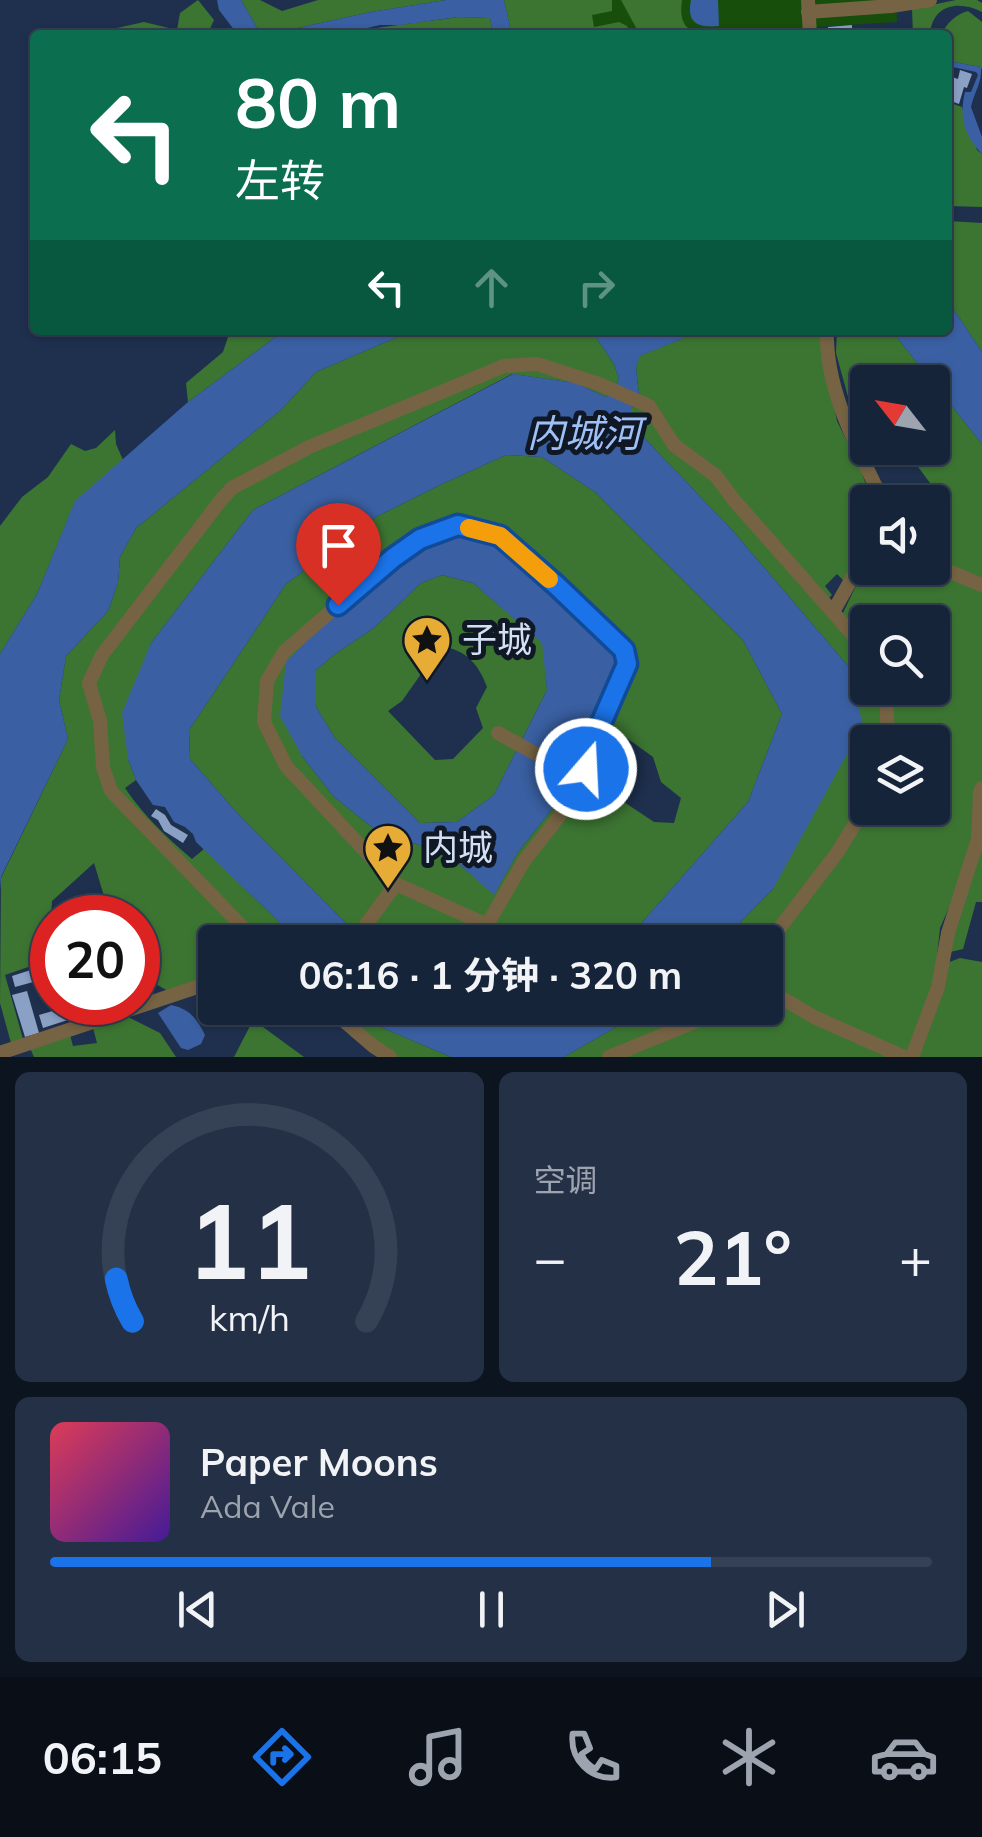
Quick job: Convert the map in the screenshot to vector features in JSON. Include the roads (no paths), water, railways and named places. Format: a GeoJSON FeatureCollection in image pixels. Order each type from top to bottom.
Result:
{"type":"FeatureCollection","features":[{"type":"Feature","properties":{"kind":"street"},"geometry":{"type":"LineString","coordinates":[[808,6],[891,6],[930,0]]}},
{"type":"Feature","properties":{"kind":"street"},"geometry":{"type":"LineString","coordinates":[[827,335],[826,349],[845,424],[873,485]]}},
{"type":"Feature","properties":{"kind":"street"},"geometry":{"type":"LineString","coordinates":[[241,925],[111,791],[103,767],[100,721],[89,684],[102,655],[232,488],[309,447],[504,366],[537,364],[599,384],[649,406],[674,445],[716,476],[850,631]]}},
{"type":"Feature","properties":{"kind":"street"},"geometry":{"type":"LineString","coordinates":[[458,525],[500,536],[624,650],[627,664],[592,744],[586,769],[558,818],[524,861],[488,924],[396,884],[286,766],[264,722],[267,682],[284,652],[393,558],[420,539],[458,525]]}},
{"type":"Feature","properties":{"kind":"street"},"geometry":{"type":"LineString","coordinates":[[950,572],[982,584]]}},
{"type":"Feature","properties":{"kind":"street"},"geometry":{"type":"LineString","coordinates":[[833,612],[850,582]]}},
{"type":"Feature","properties":{"kind":"street"},"geometry":{"type":"LineString","coordinates":[[498,734],[578,777]]}},
{"type":"Feature","properties":{"kind":"street"},"geometry":{"type":"LineString","coordinates":[[912,1057],[938,987],[948,933],[978,840],[982,788]]}},
{"type":"Feature","properties":{"kind":"street"},"geometry":{"type":"LineString","coordinates":[[782,925],[854,825]]}},
{"type":"Feature","properties":{"kind":"street"},"geometry":{"type":"LineString","coordinates":[[366,925],[396,884]]}},
{"type":"Feature","properties":{"kind":"street"},"geometry":{"type":"LineString","coordinates":[[0,1053],[25,1050],[198,987]]}},
{"type":"Feature","properties":{"kind":"street"},"geometry":{"type":"LineString","coordinates":[[783,999],[814,1017],[904,1057]]}},
{"type":"Feature","properties":{"kind":"street"},"geometry":{"type":"LineString","coordinates":[[349,1025],[390,1057]]}},
{"type":"Feature","properties":{"kind":"street"},"geometry":{"type":"LineString","coordinates":[[609,1057],[687,1025]]}},
{"type":"Feature","properties":{"kind":"water"},"geometry":{"type":"Polygon","coordinates":[[[217,0],[241,0],[258,30],[234,30],[219,10],[217,0]]]}},
{"type":"Feature","properties":{"kind":"water"},"geometry":{"type":"Polygon","coordinates":[[[446,0],[504,0],[511,30],[492,30],[490,18],[458,17],[359,30],[288,30],[446,0]]]}},
{"type":"Feature","properties":{"kind":"water"},"geometry":{"type":"Polygon","coordinates":[[[691,0],[718,0],[719,26],[696,23],[690,14],[691,0]]]}},
{"type":"Feature","properties":{"kind":"water"},"geometry":{"type":"Polygon","coordinates":[[[952,62],[981,67],[971,107],[982,137],[982,154],[967,133],[963,118],[965,92],[971,92],[976,72],[952,67],[952,62]]]}},
{"type":"Feature","properties":{"kind":"water"},"geometry":{"type":"Polygon","coordinates":[[[952,307],[982,352],[982,444],[950,404],[950,365],[919,365],[895,335],[952,335],[952,307]]]}},
{"type":"Feature","properties":{"kind":"water"},"geometry":{"type":"Polygon","coordinates":[[[278,335],[402,335],[316,372],[281,410],[136,528],[120,557],[118,583],[108,611],[66,656],[59,700],[68,739],[1,877],[0,891],[0,654],[37,594],[75,501],[188,402],[278,335]]]}},
{"type":"Feature","properties":{"kind":"water","name":"内城河"},"geometry":{"type":"Polygon","coordinates":[[[594,335],[691,335],[640,356],[636,367],[639,396],[632,408],[632,425],[733,531],[848,666],[850,705],[858,705],[863,725],[850,725],[850,749],[773,889],[738,925],[640,925],[748,802],[782,714],[743,640],[595,492],[542,457],[506,455],[376,517],[286,584],[189,730],[190,759],[238,814],[348,925],[282,925],[196,842],[193,834],[174,822],[165,807],[153,805],[136,780],[128,759],[122,713],[151,643],[253,510],[513,374],[576,383],[606,397],[619,379],[594,335]]]}},
{"type":"Feature","properties":{"kind":"water"},"geometry":{"type":"Polygon","coordinates":[[[451,534],[500,544],[550,593],[594,627],[617,656],[608,697],[561,798],[518,852],[494,895],[459,864],[428,848],[377,831],[334,797],[302,756],[280,716],[286,662],[318,629],[412,549],[451,534]],[[442,575],[421,583],[374,628],[315,671],[315,705],[334,737],[420,823],[457,822],[494,795],[547,690],[542,643],[473,583],[442,575]]]}},
{"type":"Feature","properties":{"kind":"water"},"geometry":{"type":"Polygon","coordinates":[[[171,1005],[188,1012],[205,1035],[201,1044],[188,1050],[181,1048],[160,1012],[171,1005]]]}},
{"type":"Feature","properties":{"kind":"water"},"geometry":{"type":"Polygon","coordinates":[[[380,1025],[620,1025],[564,1057],[451,1057],[380,1025]]]}},
{"type":"Feature","properties":{"kind":"place","name":"子城"},"geometry":{"type":"Point","coordinates":[427,682]}},
{"type":"Feature","properties":{"kind":"place","name":"内城"},"geometry":{"type":"Point","coordinates":[388,890]}}]}
